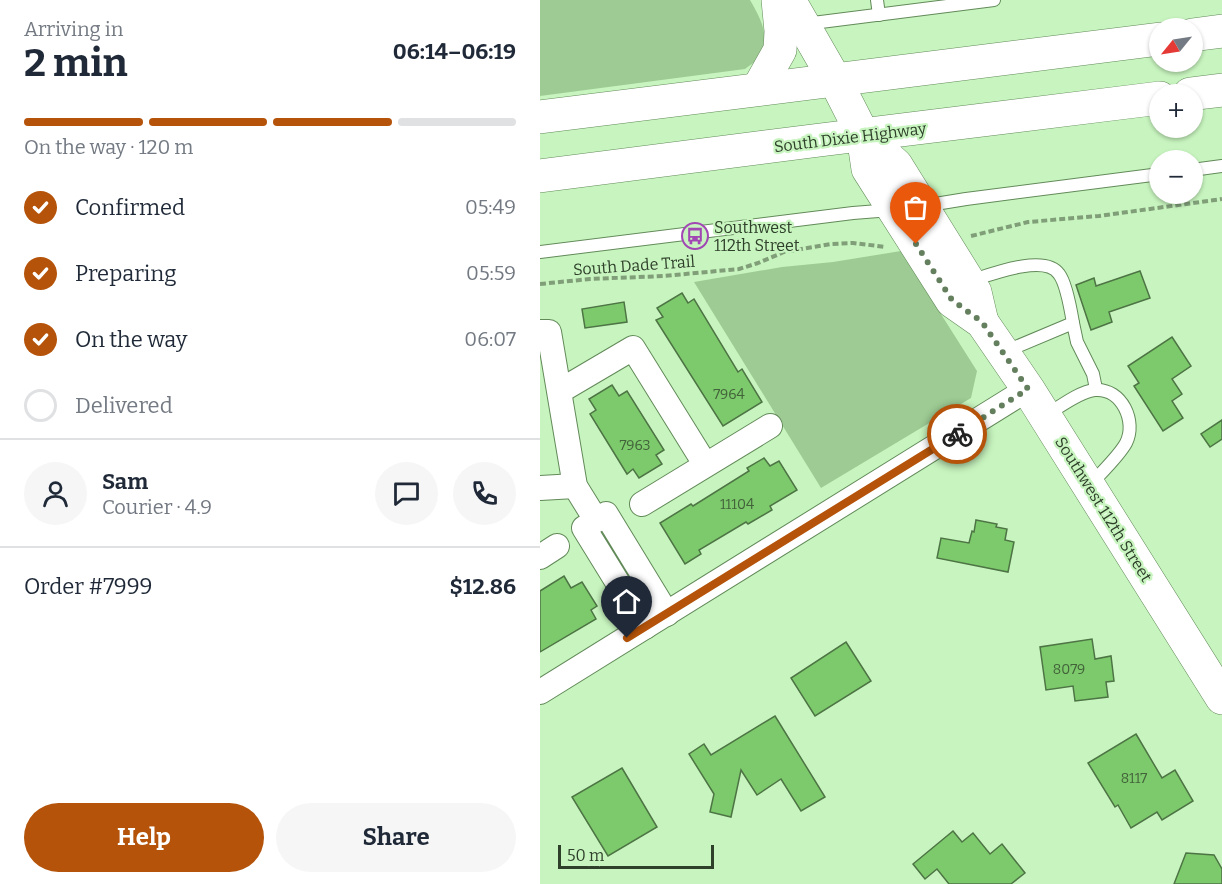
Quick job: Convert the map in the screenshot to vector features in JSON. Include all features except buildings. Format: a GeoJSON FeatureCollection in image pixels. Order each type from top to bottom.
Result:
{"type":"FeatureCollection","features":[{"type":"Feature","properties":{"kind":"main road"},"geometry":{"type":"LineString","coordinates":[[758,89],[780,50],[778,0]]}},
{"type":"Feature","properties":{"kind":"main road","name":"Southwest 112th Street"},"geometry":{"type":"LineString","coordinates":[[797,12],[863,135],[896,165],[908,208],[952,300],[982,322],[1037,402],[1222,698]]}},
{"type":"Feature","properties":{"kind":"main road"},"geometry":{"type":"LineString","coordinates":[[1203,34],[1222,31]]}},
{"type":"Feature","properties":{"kind":"main road"},"geometry":{"type":"LineString","coordinates":[[540,117],[1149,40]]}},
{"type":"Feature","properties":{"kind":"main road"},"geometry":{"type":"LineString","coordinates":[[1203,92],[1222,90]]}},
{"type":"Feature","properties":{"kind":"main road","name":"South Dixie Highway"},"geometry":{"type":"LineString","coordinates":[[540,176],[1149,99]]}},
{"type":"Feature","properties":{"kind":"main road","name":"Southwest 112th Street"},"geometry":{"type":"LineString","coordinates":[[908,208],[969,282],[975,292],[982,322]]}},
{"type":"Feature","properties":{"kind":"street"},"geometry":{"type":"LineString","coordinates":[[540,332],[549,332],[575,486],[595,520],[645,627]]}},
{"type":"Feature","properties":{"kind":"street"},"geometry":{"type":"LineString","coordinates":[[560,391],[633,348],[705,464]]}},
{"type":"Feature","properties":{"kind":"street"},"geometry":{"type":"LineString","coordinates":[[540,692],[667,614],[1037,402]]}},
{"type":"Feature","properties":{"kind":"street"},"geometry":{"type":"LineString","coordinates":[[642,504],[770,426]]}},
{"type":"Feature","properties":{"kind":"street"},"geometry":{"type":"LineString","coordinates":[[540,488],[575,486]]}},
{"type":"Feature","properties":{"kind":"street"},"geometry":{"type":"LineString","coordinates":[[595,520],[667,614]]}},
{"type":"Feature","properties":{"kind":"lane"},"geometry":{"type":"LineString","coordinates":[[877,0],[879,15]]}},
{"type":"Feature","properties":{"kind":"lane"},"geometry":{"type":"LineString","coordinates":[[797,12],[879,15],[994,0]]}},
{"type":"Feature","properties":{"kind":"lane"},"geometry":{"type":"LineString","coordinates":[[1203,169],[1222,166]]}},
{"type":"Feature","properties":{"kind":"lane"},"geometry":{"type":"LineString","coordinates":[[540,252],[908,208],[1149,175]]}},
{"type":"Feature","properties":{"kind":"lane"},"geometry":{"type":"LineString","coordinates":[[969,282],[1000,271],[1033,265],[1052,267],[1060,274],[1070,303],[1077,342],[1093,374],[1096,389]]}},
{"type":"Feature","properties":{"kind":"lane"},"geometry":{"type":"LineString","coordinates":[[1003,353],[1073,323]]}},
{"type":"Feature","properties":{"kind":"lane"},"geometry":{"type":"LineString","coordinates":[[1037,402],[1078,396],[1096,389],[1111,393],[1127,412],[1131,424],[1126,444],[1089,486]]}},
{"type":"Feature","properties":{"kind":"path"},"geometry":{"type":"LineString","coordinates":[[961,238],[1028,222],[1100,216],[1222,199]]}},
{"type":"Feature","properties":{"kind":"path","name":"South Dade Trail"},"geometry":{"type":"LineString","coordinates":[[540,284],[739,269],[758,264],[784,252],[831,244],[853,243],[889,247]]}},
{"type":"Feature","properties":{"kind":"green space"},"geometry":{"type":"Polygon","coordinates":[[[540,0],[750,0],[763,27],[763,49],[759,58],[745,69],[540,96],[540,0]]]}},
{"type":"Feature","properties":{"kind":"green space"},"geometry":{"type":"Polygon","coordinates":[[[901,251],[977,371],[971,398],[821,488],[694,282],[782,267],[833,262],[901,251]]]}},
{"type":"Feature","properties":{"kind":"way so far"},"geometry":{"type":"LineString","coordinates":[[916,244],[952,300],[982,322],[1028,389],[957,434]]}},
{"type":"Feature","properties":{"kind":"place","name":"Southwest 112th Street"},"geometry":{"type":"Point","coordinates":[695,236]}},
{"type":"Feature","properties":{"kind":"route"},"geometry":{"type":"LineString","coordinates":[[627,638],[957,434]]}}]}
